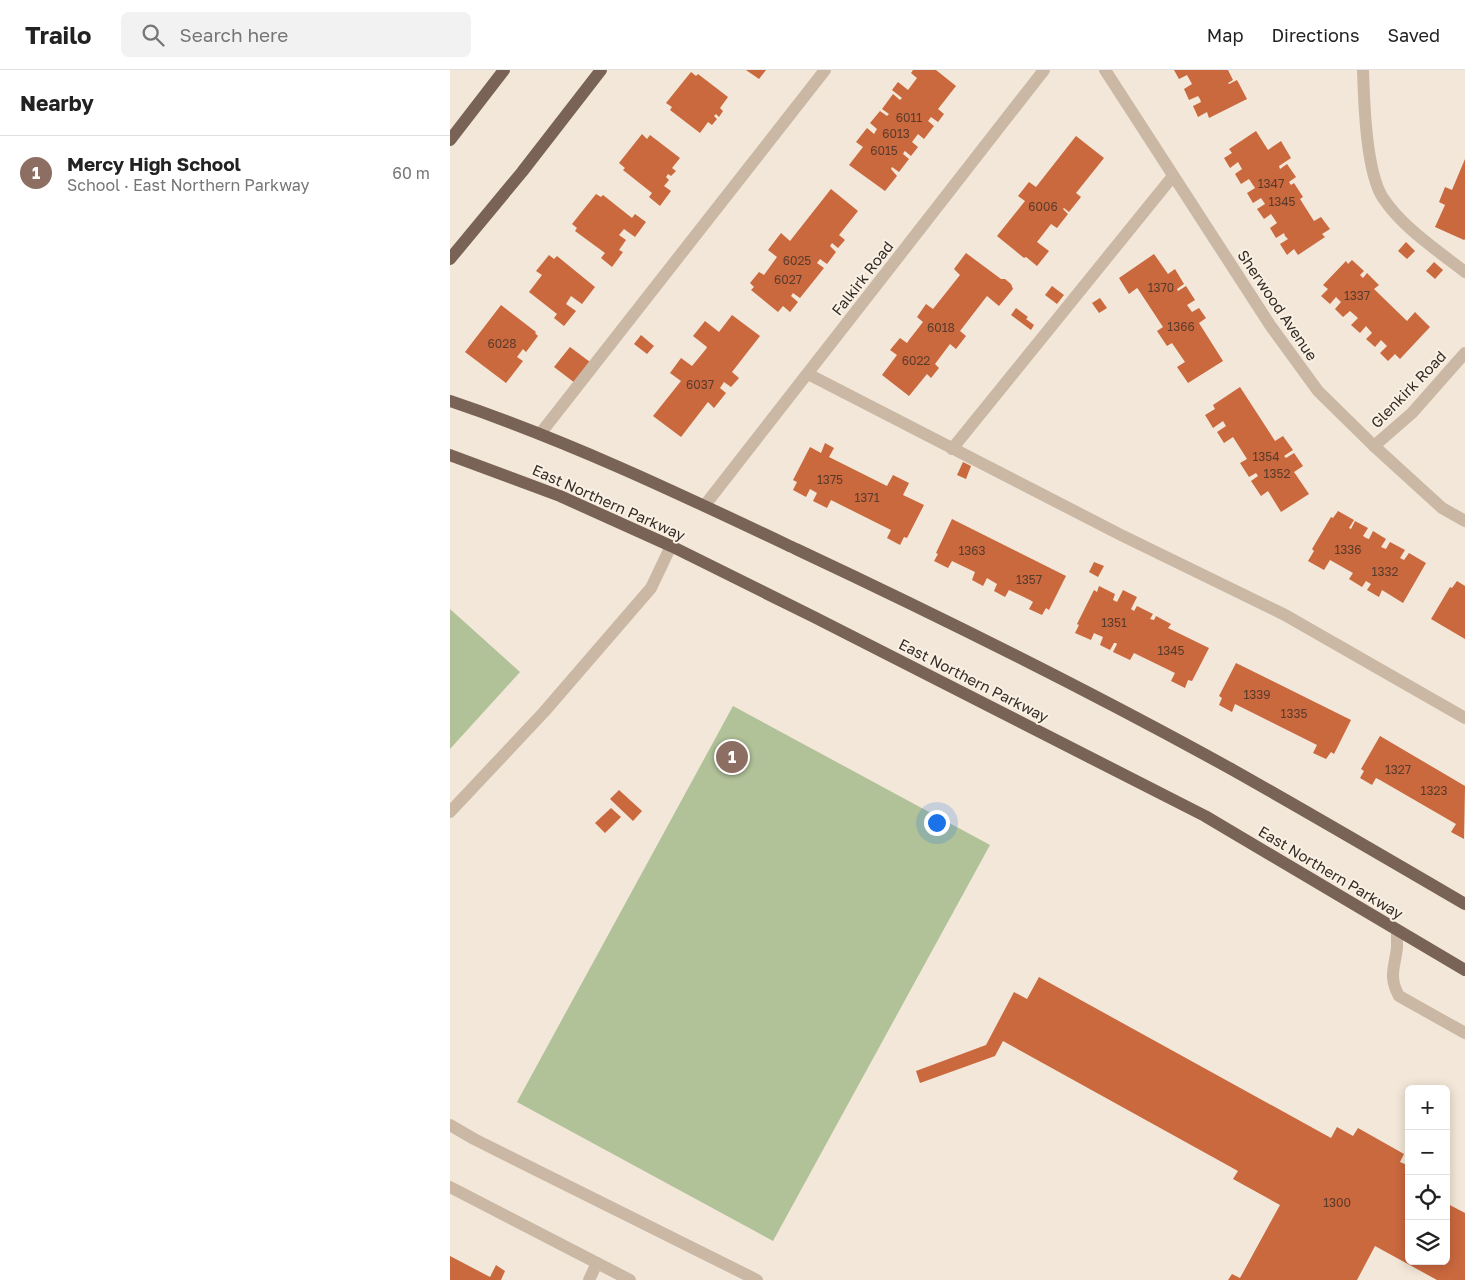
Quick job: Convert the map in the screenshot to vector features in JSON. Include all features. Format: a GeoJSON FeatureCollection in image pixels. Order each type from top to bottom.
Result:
{"type":"FeatureCollection","features":[{"type":"Feature","properties":{"kind":"main road"},"geometry":{"type":"LineString","coordinates":[[450,140],[504,70]]}},
{"type":"Feature","properties":{"kind":"main road"},"geometry":{"type":"LineString","coordinates":[[450,259],[522,172],[600,70]]}},
{"type":"Feature","properties":{"kind":"main road"},"geometry":{"type":"LineString","coordinates":[[450,401],[540,434],[705,505],[863,580],[1047,672],[1231,769],[1465,904]]}},
{"type":"Feature","properties":{"kind":"main road","name":"East Northern Parkway"},"geometry":{"type":"LineString","coordinates":[[450,455],[560,496],[671,546],[814,617],[1205,816],[1465,970]]}},
{"type":"Feature","properties":{"kind":"street"},"geometry":{"type":"LineString","coordinates":[[540,434],[825,70]]}},
{"type":"Feature","properties":{"kind":"street","name":"Falkirk Road"},"geometry":{"type":"LineString","coordinates":[[705,505],[1044,70]]}},
{"type":"Feature","properties":{"kind":"street","name":"Sherwood Avenue"},"geometry":{"type":"LineString","coordinates":[[1105,70],[1270,325],[1318,391],[1374,446],[1442,508],[1465,521]]}},
{"type":"Feature","properties":{"kind":"street"},"geometry":{"type":"LineString","coordinates":[[1363,70],[1370,162],[1382,197],[1400,218],[1426,242],[1465,272]]}},
{"type":"Feature","properties":{"kind":"street"},"geometry":{"type":"LineString","coordinates":[[952,450],[1173,176]]}},
{"type":"Feature","properties":{"kind":"street","name":"Glenkirk Road"},"geometry":{"type":"LineString","coordinates":[[1374,446],[1412,413],[1465,353]]}},
{"type":"Feature","properties":{"kind":"street"},"geometry":{"type":"LineString","coordinates":[[808,374],[952,450],[1285,615],[1465,718]]}},
{"type":"Feature","properties":{"kind":"street"},"geometry":{"type":"LineString","coordinates":[[450,812],[544,712],[651,588],[671,546]]}},
{"type":"Feature","properties":{"kind":"street"},"geometry":{"type":"LineString","coordinates":[[1397,930],[1397,948],[1392,972],[1394,987],[1398,996],[1465,1033]]}},
{"type":"Feature","properties":{"kind":"street"},"geometry":{"type":"LineString","coordinates":[[450,1125],[474,1139],[757,1280]]}},
{"type":"Feature","properties":{"kind":"street"},"geometry":{"type":"LineString","coordinates":[[450,1187],[630,1280]]}},
{"type":"Feature","properties":{"kind":"street"},"geometry":{"type":"LineString","coordinates":[[589,1280],[597,1263]]}},
{"type":"Feature","properties":{"kind":"green space"},"geometry":{"type":"Polygon","coordinates":[[[450,609],[520,672],[450,749],[450,609]]]}},
{"type":"Feature","properties":{"kind":"green space"},"geometry":{"type":"Polygon","coordinates":[[[733,706],[990,845],[773,1241],[517,1102],[733,706]]]}},
{"type":"Feature","properties":{"kind":"building"},"geometry":{"type":"Polygon","coordinates":[[[746,70],[766,70],[759,79],[746,70]]]}},
{"type":"Feature","properties":{"kind":"building"},"geometry":{"type":"Polygon","coordinates":[[[913,70],[936,70],[956,86],[938,109],[944,114],[938,122],[931,117],[928,121],[934,126],[924,139],[918,134],[912,142],[918,147],[911,156],[904,152],[903,154],[909,159],[899,172],[892,167],[891,169],[897,176],[885,191],[849,165],[863,147],[856,142],[867,128],[874,134],[877,129],[870,123],[880,111],[887,116],[889,114],[882,109],[893,94],[900,100],[902,98],[892,90],[898,82],[908,90],[917,78],[911,73],[913,70]]]}},
{"type":"Feature","properties":{"kind":"building"},"geometry":{"type":"Polygon","coordinates":[[[1174,70],[1228,70],[1233,80],[1228,83],[1237,80],[1247,99],[1209,118],[1207,112],[1198,117],[1193,106],[1201,102],[1200,99],[1198,96],[1189,100],[1184,89],[1192,84],[1187,75],[1179,79],[1174,70]]]}},
{"type":"Feature","properties":{"kind":"building"},"geometry":{"type":"Polygon","coordinates":[[[691,72],[696,76],[698,74],[728,97],[720,108],[723,111],[719,117],[716,114],[714,116],[717,119],[712,125],[708,122],[700,133],[670,110],[672,107],[666,103],[691,72]]]}},
{"type":"Feature","properties":{"kind":"building"},"geometry":{"type":"Polygon","coordinates":[[[1256,131],[1268,150],[1281,141],[1291,158],[1279,166],[1280,169],[1287,164],[1296,177],[1289,182],[1291,185],[1294,183],[1303,197],[1300,199],[1312,218],[1314,221],[1321,217],[1330,229],[1322,234],[1325,237],[1298,255],[1294,249],[1287,255],[1280,244],[1288,239],[1284,233],[1276,238],[1270,228],[1277,223],[1271,214],[1264,219],[1257,209],[1265,204],[1261,198],[1253,203],[1247,193],[1255,188],[1249,179],[1241,184],[1235,174],[1242,169],[1238,162],[1230,168],[1224,158],[1232,153],[1229,149],[1256,131]]]}},
{"type":"Feature","properties":{"kind":"building"},"geometry":{"type":"Polygon","coordinates":[[[642,134],[647,139],[650,135],[680,158],[672,168],[676,171],[671,176],[668,174],[666,177],[669,180],[664,186],[671,191],[660,206],[649,197],[652,193],[623,170],[625,168],[619,163],[642,134]]]}},
{"type":"Feature","properties":{"kind":"building"},"geometry":{"type":"Polygon","coordinates":[[[1076,136],[1104,158],[1076,193],[1081,197],[1069,212],[1063,209],[1068,214],[1057,228],[1051,224],[1037,242],[1049,251],[1037,266],[997,236],[1025,201],[1018,196],[1029,182],[1036,187],[1076,136]]]}},
{"type":"Feature","properties":{"kind":"building"},"geometry":{"type":"Polygon","coordinates":[[[1465,159],[1464,240],[1435,227],[1445,205],[1439,202],[1445,187],[1452,190],[1465,159]]]}},
{"type":"Feature","properties":{"kind":"building"},"geometry":{"type":"Polygon","coordinates":[[[831,189],[858,211],[839,235],[845,240],[838,248],[832,243],[830,246],[836,252],[827,264],[820,259],[817,263],[824,268],[800,298],[793,293],[791,296],[798,302],[790,312],[783,306],[778,312],[751,290],[754,287],[750,283],[759,272],[764,275],[777,257],[768,250],[781,233],[790,241],[831,189]]]}},
{"type":"Feature","properties":{"kind":"building"},"geometry":{"type":"Polygon","coordinates":[[[596,194],[601,197],[603,195],[632,218],[635,214],[646,222],[635,237],[624,229],[619,235],[626,240],[619,250],[623,252],[612,267],[601,258],[605,253],[575,231],[577,228],[572,224],[596,194]]]}},
{"type":"Feature","properties":{"kind":"building"},"geometry":{"type":"Polygon","coordinates":[[[1406,242],[1415,251],[1407,259],[1398,251],[1406,242]]]}},
{"type":"Feature","properties":{"kind":"building"},"geometry":{"type":"Polygon","coordinates":[[[966,253],[1001,279],[1005,279],[1011,284],[1013,289],[999,306],[987,296],[960,331],[966,336],[956,349],[950,344],[935,364],[939,368],[931,378],[927,374],[909,396],[882,375],[897,355],[890,350],[900,338],[907,343],[923,322],[917,317],[926,304],[933,309],[960,275],[954,269],[966,253]]]}},
{"type":"Feature","properties":{"kind":"building"},"geometry":{"type":"Polygon","coordinates":[[[1154,254],[1168,274],[1175,269],[1184,284],[1177,289],[1178,291],[1186,286],[1195,300],[1187,305],[1192,312],[1199,308],[1206,318],[1199,323],[1223,361],[1188,383],[1177,367],[1185,362],[1172,343],[1167,346],[1157,331],[1163,327],[1138,289],[1129,294],[1119,278],[1154,254]]]}},
{"type":"Feature","properties":{"kind":"building"},"geometry":{"type":"Polygon","coordinates":[[[549,255],[554,259],[557,256],[595,287],[582,304],[571,296],[566,304],[576,311],[564,326],[554,318],[557,314],[529,292],[542,275],[536,271],[549,255]]]}},
{"type":"Feature","properties":{"kind":"building"},"geometry":{"type":"Polygon","coordinates":[[[1352,260],[1364,271],[1360,275],[1363,278],[1367,273],[1379,285],[1374,289],[1407,321],[1415,312],[1430,327],[1400,359],[1395,354],[1388,361],[1380,353],[1387,346],[1381,340],[1375,347],[1366,339],[1372,333],[1366,326],[1360,333],[1351,325],[1358,318],[1350,311],[1343,317],[1335,309],[1341,302],[1336,297],[1330,304],[1321,296],[1328,289],[1323,285],[1346,261],[1348,264],[1352,260]]]}},
{"type":"Feature","properties":{"kind":"building"},"geometry":{"type":"Polygon","coordinates":[[[1434,262],[1443,270],[1435,279],[1426,271],[1434,262]]]}},
{"type":"Feature","properties":{"kind":"building"},"geometry":{"type":"Polygon","coordinates":[[[1052,286],[1064,295],[1057,304],[1045,295],[1052,286]]]}},
{"type":"Feature","properties":{"kind":"building"},"geometry":{"type":"Polygon","coordinates":[[[1100,298],[1107,308],[1099,313],[1092,303],[1100,298]]]}},
{"type":"Feature","properties":{"kind":"building"},"geometry":{"type":"Polygon","coordinates":[[[501,305],[536,332],[538,336],[526,352],[523,349],[517,357],[523,361],[506,383],[465,352],[501,305]]]}},
{"type":"Feature","properties":{"kind":"building"},"geometry":{"type":"Polygon","coordinates":[[[1016,308],[1028,317],[1026,319],[1034,325],[1031,330],[1011,315],[1016,308]]]}},
{"type":"Feature","properties":{"kind":"building"},"geometry":{"type":"Polygon","coordinates":[[[732,315],[760,336],[732,372],[739,378],[731,387],[724,382],[720,388],[726,393],[714,408],[708,402],[681,437],[653,416],[681,381],[670,373],[681,358],[692,366],[706,349],[707,347],[693,336],[705,321],[719,332],[732,315]]]}},
{"type":"Feature","properties":{"kind":"building"},"geometry":{"type":"Polygon","coordinates":[[[641,335],[654,346],[647,354],[634,344],[641,335]]]}},
{"type":"Feature","properties":{"kind":"building"},"geometry":{"type":"Polygon","coordinates":[[[570,347],[590,362],[575,383],[554,367],[570,347]]]}},
{"type":"Feature","properties":{"kind":"building"},"geometry":{"type":"Polygon","coordinates":[[[1240,387],[1275,441],[1283,436],[1293,450],[1284,456],[1286,458],[1294,453],[1303,466],[1294,472],[1309,494],[1281,512],[1268,491],[1261,496],[1251,481],[1258,476],[1256,473],[1249,477],[1240,463],[1247,459],[1233,437],[1224,443],[1217,432],[1226,426],[1223,421],[1213,428],[1205,415],[1215,409],[1213,405],[1240,387]]]}},
{"type":"Feature","properties":{"kind":"building"},"geometry":{"type":"Polygon","coordinates":[[[825,443],[834,448],[829,457],[887,486],[893,475],[909,483],[903,495],[924,505],[907,538],[904,537],[900,545],[887,538],[891,530],[831,500],[827,508],[813,501],[817,493],[810,489],[806,497],[793,490],[797,482],[793,480],[810,447],[821,453],[825,443]]]}},
{"type":"Feature","properties":{"kind":"building"},"geometry":{"type":"Polygon","coordinates":[[[963,462],[971,466],[966,479],[957,475],[963,462]]]}},
{"type":"Feature","properties":{"kind":"building"},"geometry":{"type":"Polygon","coordinates":[[[1338,511],[1354,520],[1349,528],[1351,529],[1355,521],[1368,528],[1363,536],[1366,538],[1369,539],[1373,531],[1386,539],[1381,547],[1386,549],[1390,542],[1405,550],[1400,558],[1404,560],[1409,553],[1426,563],[1403,603],[1382,590],[1379,597],[1367,590],[1371,584],[1366,581],[1362,587],[1349,579],[1353,573],[1330,560],[1324,570],[1308,561],[1314,551],[1312,549],[1331,517],[1333,518],[1338,511]]]}},
{"type":"Feature","properties":{"kind":"building"},"geometry":{"type":"Polygon","coordinates":[[[952,519],[1066,576],[1049,610],[1046,608],[1042,615],[1029,609],[1033,602],[1030,600],[1009,590],[1005,597],[994,591],[997,584],[987,578],[983,586],[972,580],[975,572],[952,561],[948,568],[934,561],[952,519]]]}},
{"type":"Feature","properties":{"kind":"building"},"geometry":{"type":"Polygon","coordinates":[[[1094,562],[1104,566],[1098,577],[1089,572],[1094,562]]]}},
{"type":"Feature","properties":{"kind":"building"},"geometry":{"type":"Polygon","coordinates":[[[1457,581],[1465,586],[1465,639],[1431,619],[1450,587],[1452,588],[1457,581]]]}},
{"type":"Feature","properties":{"kind":"building"},"geometry":{"type":"Polygon","coordinates":[[[1099,586],[1115,594],[1113,600],[1117,602],[1123,590],[1137,597],[1131,609],[1134,611],[1137,606],[1153,614],[1150,619],[1154,620],[1156,616],[1171,624],[1168,628],[1209,648],[1192,681],[1188,680],[1185,688],[1171,681],[1175,673],[1134,653],[1130,660],[1113,652],[1116,643],[1114,643],[1110,650],[1100,645],[1103,637],[1094,633],[1091,640],[1075,633],[1079,625],[1077,624],[1094,590],[1097,592],[1099,586]]]}},
{"type":"Feature","properties":{"kind":"building"},"geometry":{"type":"Polygon","coordinates":[[[1236,663],[1351,720],[1334,754],[1331,752],[1326,759],[1313,753],[1317,745],[1235,704],[1232,712],[1219,705],[1222,698],[1219,696],[1236,663]]]}},
{"type":"Feature","properties":{"kind":"building"},"geometry":{"type":"Polygon","coordinates":[[[1380,736],[1465,786],[1464,839],[1451,832],[1456,824],[1376,778],[1372,785],[1360,778],[1364,771],[1361,769],[1380,736]]]}},
{"type":"Feature","properties":{"kind":"building"},"geometry":{"type":"Polygon","coordinates":[[[619,790],[642,811],[633,821],[610,799],[619,790]]]}},
{"type":"Feature","properties":{"kind":"building"},"geometry":{"type":"Polygon","coordinates":[[[611,808],[621,817],[605,833],[595,823],[611,808]]]}},
{"type":"Feature","properties":{"kind":"building"},"geometry":{"type":"Polygon","coordinates":[[[1039,977],[1331,1138],[1337,1127],[1353,1136],[1358,1128],[1404,1154],[1400,1162],[1405,1164],[1405,1262],[1375,1246],[1357,1280],[1228,1280],[1232,1274],[1240,1278],[1280,1205],[1233,1179],[1238,1171],[1003,1041],[995,1056],[920,1083],[916,1071],[986,1045],[1014,992],[1027,999],[1039,977]]]}},
{"type":"Feature","properties":{"kind":"building"},"geometry":{"type":"Polygon","coordinates":[[[1450,1205],[1465,1213],[1465,1280],[1437,1280],[1410,1265],[1450,1265],[1450,1205]]]}},
{"type":"Feature","properties":{"kind":"building"},"geometry":{"type":"Polygon","coordinates":[[[450,1256],[490,1277],[496,1265],[505,1271],[501,1280],[450,1280],[450,1256]]]}},
{"type":"Feature","properties":{"kind":"place","name":"Mercy High School"},"geometry":{"type":"Point","coordinates":[732,757]}}]}
